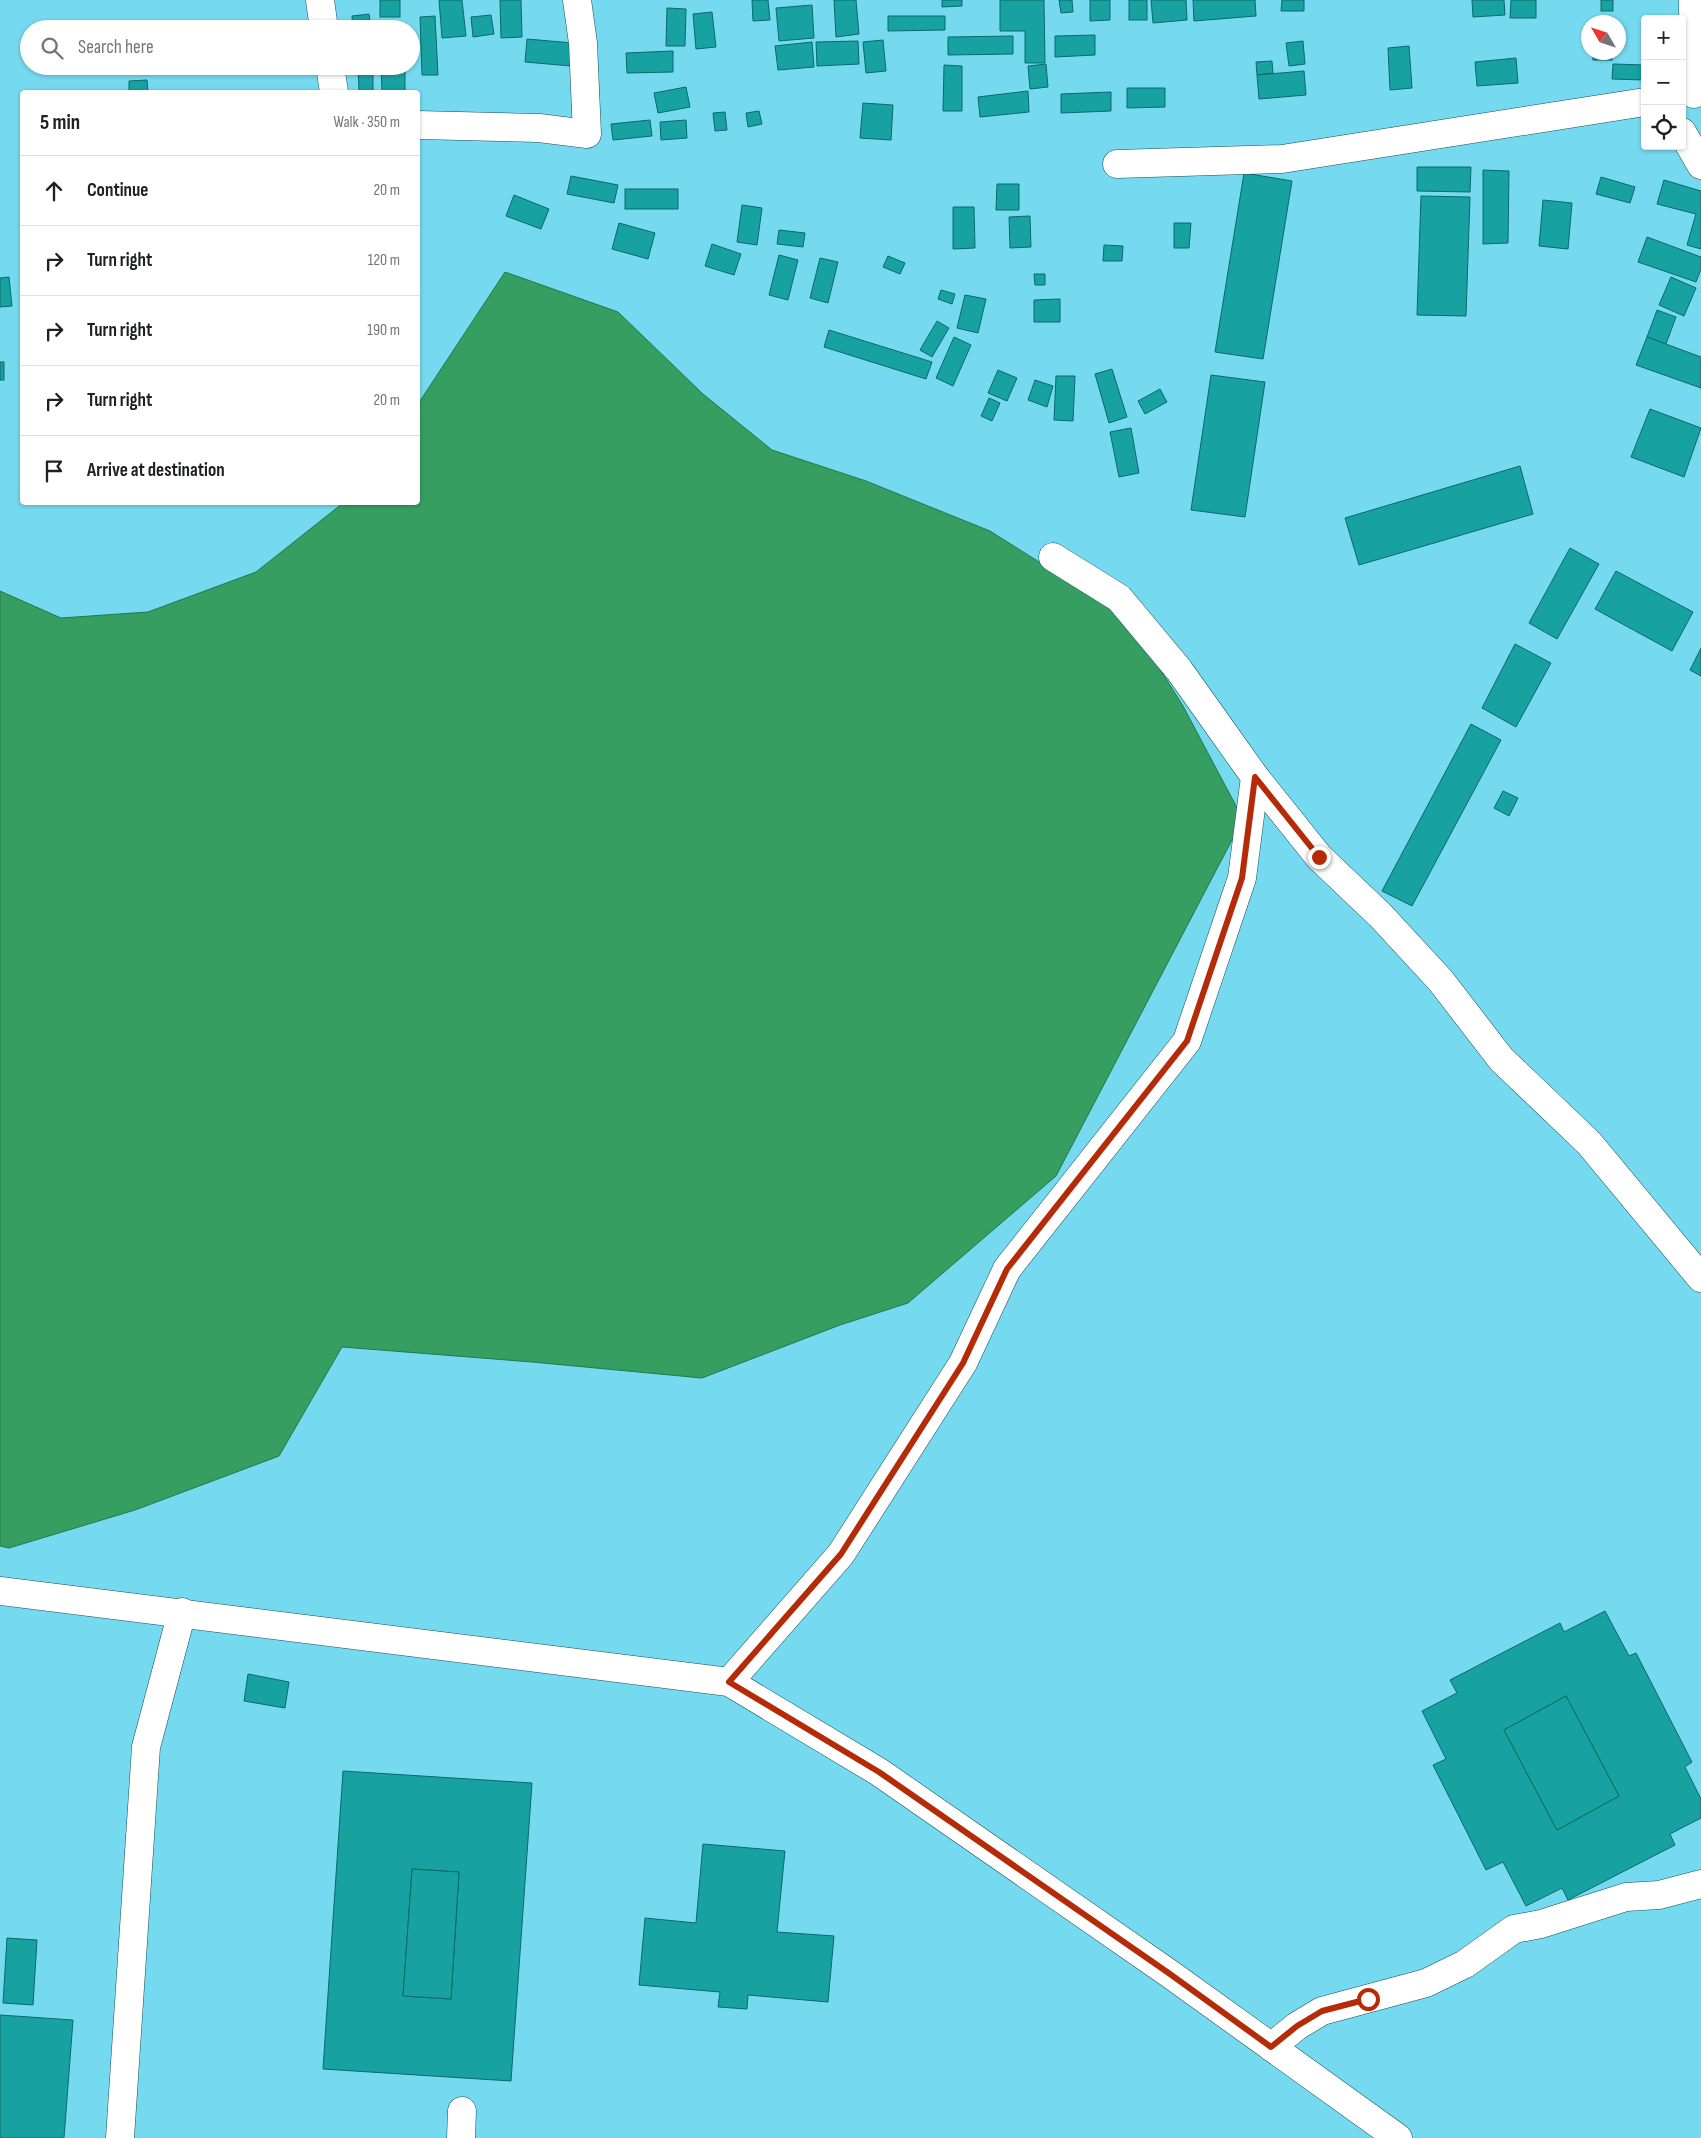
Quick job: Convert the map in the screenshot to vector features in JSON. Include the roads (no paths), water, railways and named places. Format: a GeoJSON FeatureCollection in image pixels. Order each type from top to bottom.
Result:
{"type":"FeatureCollection","features":[{"type":"Feature","properties":{"kind":"street"},"geometry":{"type":"LineString","coordinates":[[320,0],[323,20]]}},
{"type":"Feature","properties":{"kind":"street"},"geometry":{"type":"LineString","coordinates":[[420,125],[540,128],[587,134],[583,43],[577,0]]}},
{"type":"Feature","properties":{"kind":"street"},"geometry":{"type":"LineString","coordinates":[[1692,95],[1693,0]]}},
{"type":"Feature","properties":{"kind":"street"},"geometry":{"type":"LineString","coordinates":[[331,75],[334,90]]}},
{"type":"Feature","properties":{"kind":"street"},"geometry":{"type":"LineString","coordinates":[[1117,164],[1282,159],[1641,103]]}},
{"type":"Feature","properties":{"kind":"street"},"geometry":{"type":"LineString","coordinates":[[1686,139],[1701,165]]}},
{"type":"Feature","properties":{"kind":"street"},"geometry":{"type":"LineString","coordinates":[[1053,557],[1119,598],[1179,670],[1255,777],[1319,857],[1381,916],[1441,981],[1501,1059],[1589,1143],[1701,1278]]}},
{"type":"Feature","properties":{"kind":"street"},"geometry":{"type":"LineString","coordinates":[[729,1682],[841,1554],[963,1363],[1007,1269],[1187,1041],[1242,878],[1255,777]]}},
{"type":"Feature","properties":{"kind":"street"},"geometry":{"type":"LineString","coordinates":[[0,1591],[182,1612],[729,1682],[879,1772],[1170,1974],[1398,2138]]}},
{"type":"Feature","properties":{"kind":"street"},"geometry":{"type":"LineString","coordinates":[[120,2138],[146,1747],[182,1612]]}},
{"type":"Feature","properties":{"kind":"street"},"geometry":{"type":"LineString","coordinates":[[1271,2047],[1297,2026],[1322,2011],[1426,1983],[1457,1968],[1514,1929],[1541,1924],[1626,1897],[1659,1895],[1701,1884]]}},
{"type":"Feature","properties":{"kind":"street"},"geometry":{"type":"LineString","coordinates":[[461,2138],[462,2111]]}}]}
